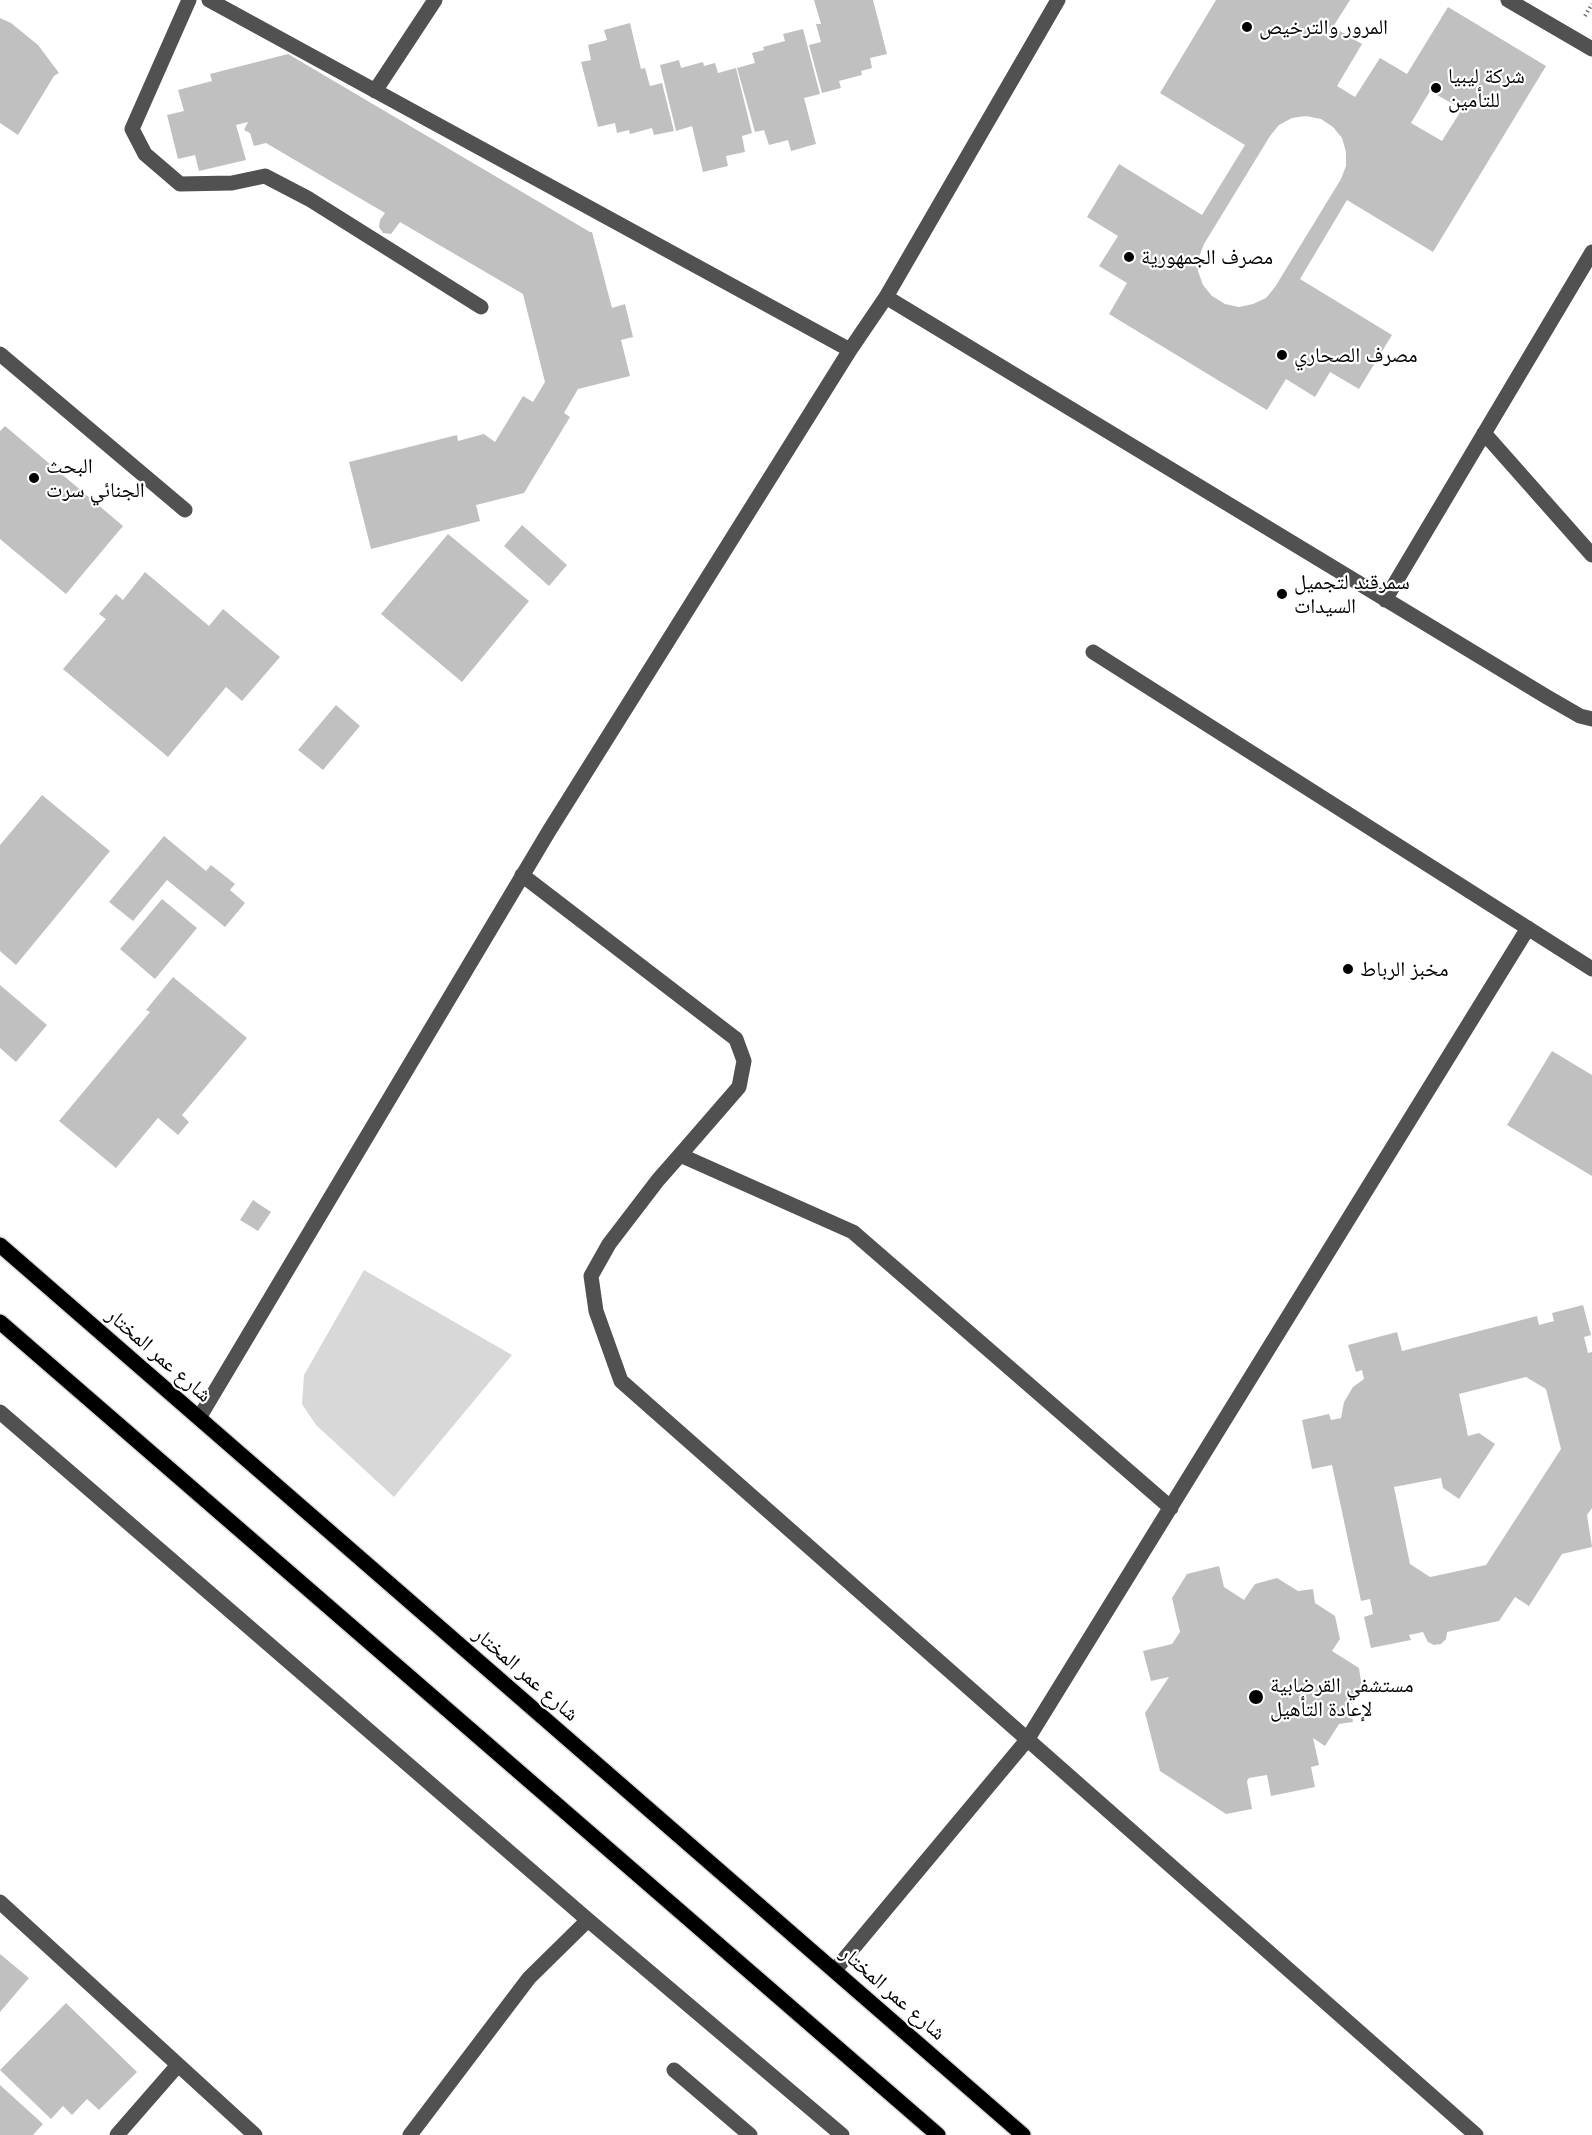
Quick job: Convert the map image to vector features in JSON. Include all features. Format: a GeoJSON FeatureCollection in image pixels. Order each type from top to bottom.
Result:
{"type":"FeatureCollection","features":[{"type":"Feature","properties":{"kind":"main road","name":"شارع عمر المختار"},"geometry":{"type":"LineString","coordinates":[[0,1245],[1023,2135]]}},
{"type":"Feature","properties":{"kind":"main road"},"geometry":{"type":"LineString","coordinates":[[0,1322],[939,2135]]}},
{"type":"Feature","properties":{"kind":"street"},"geometry":{"type":"LineString","coordinates":[[189,0],[132,129],[145,154],[180,184],[232,183],[265,176],[309,199],[481,307]]}},
{"type":"Feature","properties":{"kind":"street"},"geometry":{"type":"LineString","coordinates":[[209,0],[850,350]]}},
{"type":"Feature","properties":{"kind":"street"},"geometry":{"type":"LineString","coordinates":[[375,91],[435,0]]}},
{"type":"Feature","properties":{"kind":"street"},"geometry":{"type":"LineString","coordinates":[[199,1418],[522,875],[850,350],[886,297],[1058,0]]}},
{"type":"Feature","properties":{"kind":"street"},"geometry":{"type":"LineString","coordinates":[[1508,0],[1592,49]]}},
{"type":"Feature","properties":{"kind":"street"},"geometry":{"type":"LineString","coordinates":[[1385,600],[1592,252]]}},
{"type":"Feature","properties":{"kind":"street"},"geometry":{"type":"LineString","coordinates":[[886,297],[1385,600],[1580,716],[1592,720]]}},
{"type":"Feature","properties":{"kind":"street"},"geometry":{"type":"LineString","coordinates":[[0,354],[185,510]]}},
{"type":"Feature","properties":{"kind":"street"},"geometry":{"type":"LineString","coordinates":[[1484,434],[1592,555]]}},
{"type":"Feature","properties":{"kind":"street"},"geometry":{"type":"LineString","coordinates":[[1093,652],[1592,969]]}},
{"type":"Feature","properties":{"kind":"street"},"geometry":{"type":"LineString","coordinates":[[522,875],[736,1039],[744,1062],[739,1087],[658,1180],[609,1244],[591,1276],[596,1311],[621,1381],[1476,2135]]}},
{"type":"Feature","properties":{"kind":"street"},"geometry":{"type":"LineString","coordinates":[[834,1970],[1027,1740],[1528,928]]}},
{"type":"Feature","properties":{"kind":"street"},"geometry":{"type":"LineString","coordinates":[[680,1155],[853,1232],[1170,1508]]}},
{"type":"Feature","properties":{"kind":"street"},"geometry":{"type":"LineString","coordinates":[[0,1412],[588,1920],[842,2135]]}},
{"type":"Feature","properties":{"kind":"street"},"geometry":{"type":"LineString","coordinates":[[0,1902],[255,2135]]}},
{"type":"Feature","properties":{"kind":"street"},"geometry":{"type":"LineString","coordinates":[[410,2135],[529,1978],[588,1920]]}},
{"type":"Feature","properties":{"kind":"street"},"geometry":{"type":"LineString","coordinates":[[117,2135],[178,2065]]}},
{"type":"Feature","properties":{"kind":"street"},"geometry":{"type":"LineString","coordinates":[[674,2070],[750,2135]]}},
{"type":"Feature","properties":{"kind":"shaded area"},"geometry":{"type":"Polygon","coordinates":[[[364,1270],[512,1355],[394,1497],[316,1425],[302,1404],[304,1375],[364,1270]]]}},
{"type":"Feature","properties":{"kind":"building"},"geometry":{"type":"Polygon","coordinates":[[[814,0],[873,0],[887,54],[870,58],[872,68],[861,71],[862,75],[839,81],[841,88],[822,93],[809,45],[821,42],[816,24],[821,24],[814,0]]]}},
{"type":"Feature","properties":{"kind":"building"},"geometry":{"type":"Polygon","coordinates":[[[1216,0],[1350,0],[1333,27],[1362,44],[1337,86],[1355,97],[1380,58],[1407,74],[1448,7],[1546,66],[1433,252],[1347,200],[1300,279],[1392,335],[1359,389],[1330,372],[1315,397],[1286,379],[1267,410],[1109,314],[1127,283],[1099,266],[1118,236],[1087,217],[1119,164],[1202,215],[1245,145],[1160,93],[1216,0]],[[1430,91],[1411,123],[1442,141],[1462,109],[1430,91]],[[1306,116],[1292,118],[1279,125],[1270,136],[1204,244],[1199,257],[1198,271],[1203,285],[1212,296],[1225,304],[1239,307],[1266,298],[1341,179],[1346,166],[1346,152],[1342,138],[1333,127],[1321,119],[1306,116]]]}},
{"type":"Feature","properties":{"kind":"building"},"geometry":{"type":"Polygon","coordinates":[[[0,18],[11,23],[38,45],[59,73],[54,76],[18,135],[0,123],[0,18]]]}},
{"type":"Feature","properties":{"kind":"building"},"geometry":{"type":"Polygon","coordinates":[[[630,23],[641,69],[645,68],[650,86],[662,83],[674,131],[654,135],[652,128],[630,134],[629,130],[617,133],[615,123],[598,127],[581,62],[591,60],[588,45],[607,40],[604,30],[630,23]]]}},
{"type":"Feature","properties":{"kind":"building"},"geometry":{"type":"Polygon","coordinates":[[[803,29],[820,94],[804,98],[816,144],[791,151],[788,140],[769,145],[764,130],[755,132],[737,68],[755,63],[752,53],[764,50],[763,47],[785,41],[783,34],[803,29]]]}},
{"type":"Feature","properties":{"kind":"building"},"geometry":{"type":"Polygon","coordinates":[[[288,54],[592,232],[612,308],[625,304],[633,337],[621,340],[630,376],[578,389],[564,413],[570,417],[524,493],[476,505],[480,521],[371,549],[349,462],[457,435],[458,441],[484,434],[495,442],[523,396],[533,402],[545,382],[523,294],[400,222],[391,234],[383,233],[379,227],[380,220],[385,213],[266,143],[254,146],[250,133],[244,130],[248,122],[236,125],[246,160],[199,171],[195,155],[178,159],[167,115],[184,111],[178,90],[212,81],[210,74],[288,54]]]}},
{"type":"Feature","properties":{"kind":"building"},"geometry":{"type":"Polygon","coordinates":[[[679,60],[681,68],[703,62],[704,66],[715,63],[718,73],[736,68],[752,133],[742,136],[745,152],[726,156],[728,166],[703,172],[692,126],[676,131],[660,65],[679,60]]]}},
{"type":"Feature","properties":{"kind":"building","name":"البحث الجنائي سرت"},"geometry":{"type":"Polygon","coordinates":[[[5,426],[123,526],[66,594],[0,539],[0,431],[5,426]]]}},
{"type":"Feature","properties":{"kind":"building"},"geometry":{"type":"Polygon","coordinates":[[[522,525],[567,565],[549,586],[504,546],[522,525]]]}},
{"type":"Feature","properties":{"kind":"building"},"geometry":{"type":"Polygon","coordinates":[[[448,534],[529,601],[462,682],[381,614],[448,534]]]}},
{"type":"Feature","properties":{"kind":"building"},"geometry":{"type":"Polygon","coordinates":[[[145,572],[209,626],[223,609],[280,657],[242,701],[226,687],[168,757],[63,669],[106,619],[99,614],[116,594],[123,600],[145,572]]]}},
{"type":"Feature","properties":{"kind":"building"},"geometry":{"type":"Polygon","coordinates":[[[336,705],[360,726],[323,770],[298,750],[336,705]]]}},
{"type":"Feature","properties":{"kind":"building"},"geometry":{"type":"Polygon","coordinates":[[[42,795],[110,851],[16,965],[0,951],[0,845],[42,795]]]}},
{"type":"Feature","properties":{"kind":"building"},"geometry":{"type":"Polygon","coordinates":[[[164,836],[206,871],[211,865],[235,884],[230,890],[245,903],[225,927],[167,880],[133,921],[109,902],[164,836]]]}},
{"type":"Feature","properties":{"kind":"building"},"geometry":{"type":"Polygon","coordinates":[[[162,899],[197,928],[155,979],[120,949],[162,899]]]}},
{"type":"Feature","properties":{"kind":"building"},"geometry":{"type":"Polygon","coordinates":[[[173,977],[247,1038],[182,1115],[189,1122],[178,1135],[158,1118],[116,1168],[59,1121],[150,1012],[146,1010],[173,977]]]}},
{"type":"Feature","properties":{"kind":"building"},"geometry":{"type":"Polygon","coordinates":[[[0,985],[47,1025],[16,1062],[0,1048],[0,985]]]}},
{"type":"Feature","properties":{"kind":"building"},"geometry":{"type":"Polygon","coordinates":[[[1552,1051],[1592,1075],[1592,1176],[1507,1125],[1552,1051]]]}},
{"type":"Feature","properties":{"kind":"building"},"geometry":{"type":"Polygon","coordinates":[[[253,1200],[271,1212],[258,1231],[240,1220],[253,1200]]]}},
{"type":"Feature","properties":{"kind":"building"},"geometry":{"type":"Polygon","coordinates":[[[1583,1305],[1591,1335],[1584,1337],[1588,1353],[1592,1352],[1592,1508],[1587,1515],[1592,1547],[1562,1554],[1529,1606],[1515,1597],[1499,1621],[1447,1632],[1446,1639],[1441,1644],[1434,1645],[1428,1642],[1423,1632],[1409,1635],[1411,1640],[1371,1648],[1364,1617],[1373,1614],[1370,1599],[1361,1601],[1332,1465],[1312,1469],[1302,1420],[1329,1414],[1331,1420],[1341,1418],[1344,1402],[1353,1387],[1364,1379],[1362,1370],[1356,1372],[1348,1345],[1397,1332],[1402,1351],[1537,1316],[1539,1325],[1554,1321],[1552,1313],[1583,1305]],[[1526,1377],[1459,1394],[1468,1436],[1479,1433],[1495,1444],[1459,1499],[1443,1488],[1441,1478],[1394,1487],[1410,1564],[1430,1577],[1486,1565],[1561,1449],[1546,1389],[1526,1377]]]}},
{"type":"Feature","properties":{"kind":"building","name":"مستشفي القرضابية لإعادة التأهيل"},"geometry":{"type":"Polygon","coordinates":[[[1219,1566],[1224,1587],[1244,1600],[1255,1584],[1277,1578],[1298,1591],[1313,1589],[1315,1603],[1335,1616],[1340,1639],[1332,1651],[1359,1668],[1362,1688],[1350,1706],[1353,1722],[1339,1724],[1325,1746],[1313,1738],[1319,1765],[1311,1767],[1315,1787],[1271,1796],[1267,1775],[1249,1778],[1247,1781],[1252,1809],[1226,1814],[1160,1771],[1145,1713],[1169,1677],[1151,1681],[1143,1651],[1172,1644],[1180,1632],[1172,1598],[1187,1574],[1219,1566]]]}},
{"type":"Feature","properties":{"kind":"building"},"geometry":{"type":"Polygon","coordinates":[[[0,1954],[29,1978],[0,2012],[0,1954]]]}},
{"type":"Feature","properties":{"kind":"building"},"geometry":{"type":"Polygon","coordinates":[[[66,2003],[137,2072],[99,2110],[87,2099],[72,2115],[63,2106],[51,2119],[0,2070],[66,2003]]]}},
{"type":"Feature","properties":{"kind":"building"},"geometry":{"type":"Polygon","coordinates":[[[0,2085],[43,2124],[33,2135],[0,2135],[0,2085]]]}},
{"type":"Feature","properties":{"kind":"place","name":"المرور والترخيص"},"geometry":{"type":"Point","coordinates":[1247,27]}},
{"type":"Feature","properties":{"kind":"place","name":"شركة ليبيا للتأمين"},"geometry":{"type":"Point","coordinates":[1436,88]}},
{"type":"Feature","properties":{"kind":"place","name":"مصرف الجمهورية"},"geometry":{"type":"Point","coordinates":[1129,257]}},
{"type":"Feature","properties":{"kind":"place","name":"مصرف الصحاري"},"geometry":{"type":"Point","coordinates":[1282,355]}},
{"type":"Feature","properties":{"kind":"place","name":"البحث الجنائي سرت"},"geometry":{"type":"Point","coordinates":[34,478]}},
{"type":"Feature","properties":{"kind":"place","name":"سمرقند لتجميل السيدات"},"geometry":{"type":"Point","coordinates":[1282,594]}},
{"type":"Feature","properties":{"kind":"place","name":"مخبز الرباط"},"geometry":{"type":"Point","coordinates":[1348,969]}},
{"type":"Feature","properties":{"kind":"place","name":"مستشفي القرضابية لإعادة التأهيل"},"geometry":{"type":"Point","coordinates":[1256,1697]}}]}
